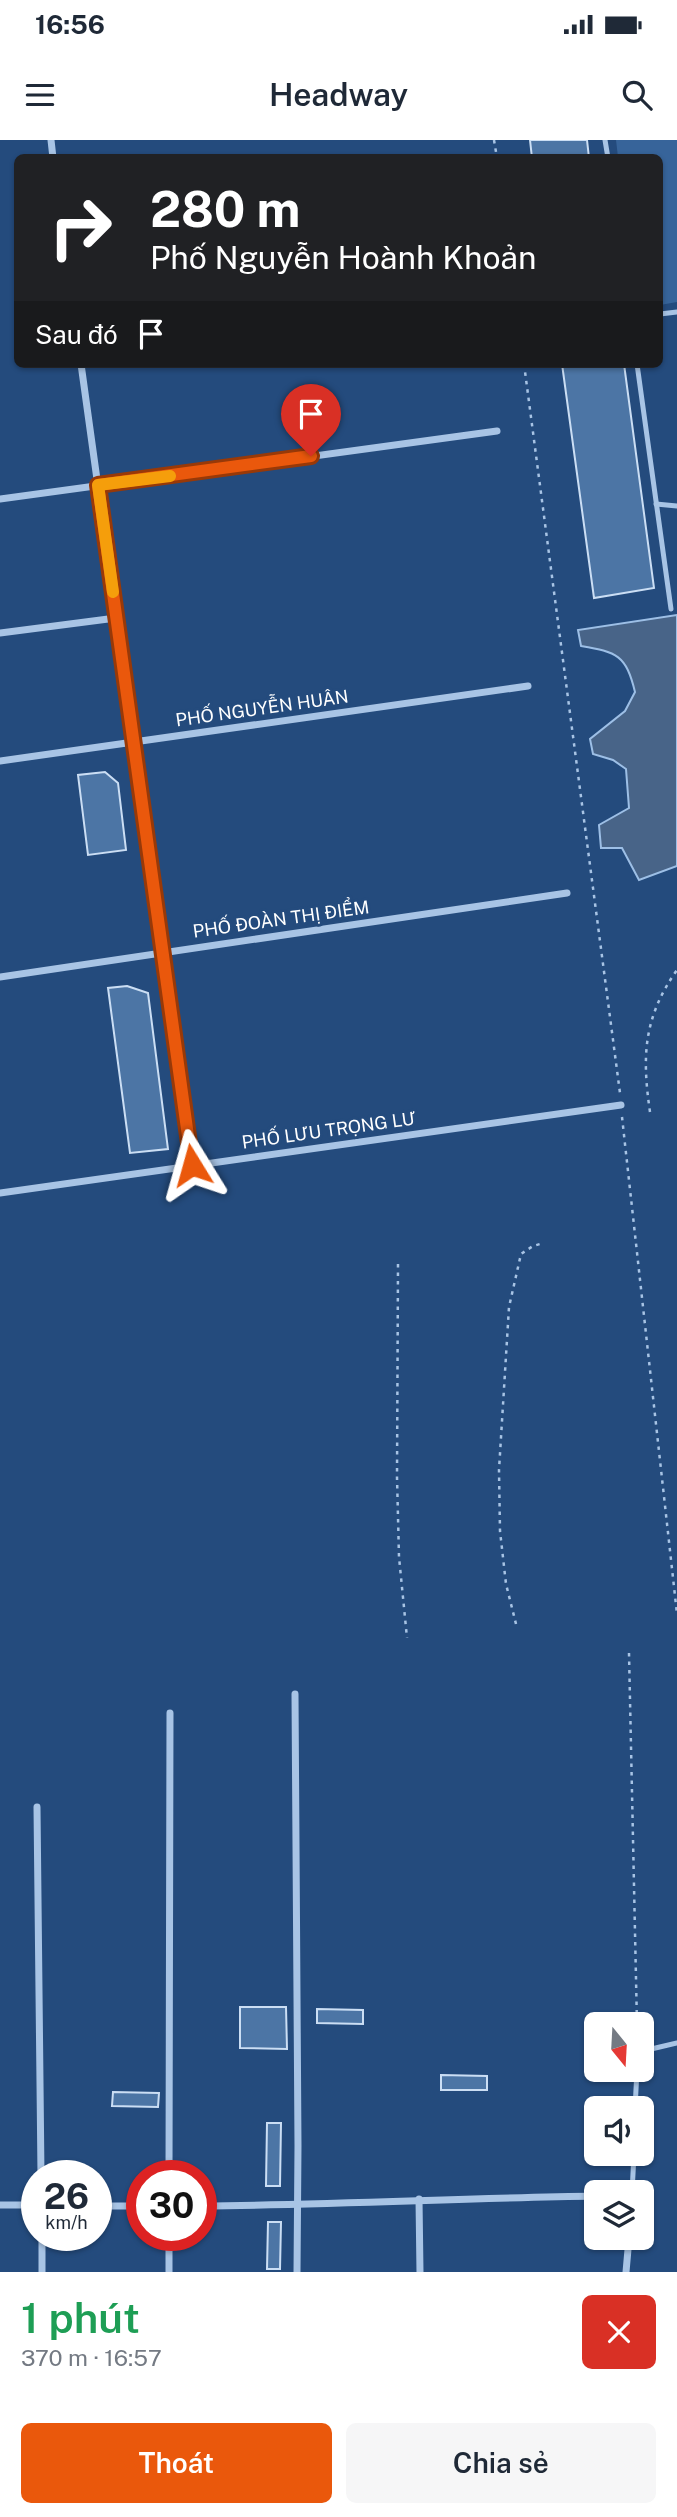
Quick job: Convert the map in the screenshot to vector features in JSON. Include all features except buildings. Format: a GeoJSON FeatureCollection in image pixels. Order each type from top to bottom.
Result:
{"type":"FeatureCollection","features":[{"type":"Feature","properties":{"kind":"street"},"geometry":{"type":"LineString","coordinates":[[82,368],[192,1165]]}},
{"type":"Feature","properties":{"kind":"street"},"geometry":{"type":"LineString","coordinates":[[0,499],[497,431]]}},
{"type":"Feature","properties":{"kind":"street"},"geometry":{"type":"LineString","coordinates":[[0,633],[116,618]]}},
{"type":"Feature","properties":{"kind":"street","name":"PHỐ NGUYỄN HUÂN"},"geometry":{"type":"LineString","coordinates":[[0,761],[528,686]]}},
{"type":"Feature","properties":{"kind":"street","name":"PHỐ ĐOÀN THỊ ĐIỂM"},"geometry":{"type":"LineString","coordinates":[[0,976],[567,893]]}},
{"type":"Feature","properties":{"kind":"street","name":"PHỐ LƯU TRỌNG LƯ"},"geometry":{"type":"LineString","coordinates":[[0,1193],[621,1105]]}},
{"type":"Feature","properties":{"kind":"street"},"geometry":{"type":"LineString","coordinates":[[295,1694],[297,2272]]}},
{"type":"Feature","properties":{"kind":"street"},"geometry":{"type":"LineString","coordinates":[[169,2160],[170,1713]]}},
{"type":"Feature","properties":{"kind":"street"},"geometry":{"type":"LineString","coordinates":[[37,1807],[41,2160]]}},
{"type":"Feature","properties":{"kind":"street"},"geometry":{"type":"LineString","coordinates":[[217,2206],[584,2196]]}},
{"type":"Feature","properties":{"kind":"street"},"geometry":{"type":"LineString","coordinates":[[419,2199],[419,2272]]}},
{"type":"Feature","properties":{"kind":"street"},"geometry":{"type":"LineString","coordinates":[[0,2205],[21,2206]]}},
{"type":"Feature","properties":{"kind":"street"},"geometry":{"type":"LineString","coordinates":[[626,2272],[628,2250]]}},
{"type":"Feature","properties":{"kind":"street"},"geometry":{"type":"LineString","coordinates":[[42,2251],[42,2272]]}},
{"type":"Feature","properties":{"kind":"street"},"geometry":{"type":"LineString","coordinates":[[169,2251],[169,2272]]}},
{"type":"Feature","properties":{"kind":"lane"},"geometry":{"type":"LineString","coordinates":[[638,368],[671,609]]}},
{"type":"Feature","properties":{"kind":"lane"},"geometry":{"type":"LineString","coordinates":[[656,504],[677,506]]}},
{"type":"Feature","properties":{"kind":"lane"},"geometry":{"type":"LineString","coordinates":[[654,2048],[677,2043]]}},
{"type":"Feature","properties":{"kind":"path"},"geometry":{"type":"LineString","coordinates":[[525,368],[621,1105],[677,1614]]}},
{"type":"Feature","properties":{"kind":"path"},"geometry":{"type":"LineString","coordinates":[[650,1112],[644,1072],[648,1032],[655,1009],[677,970]]}},
{"type":"Feature","properties":{"kind":"path"},"geometry":{"type":"LineString","coordinates":[[516,1624],[506,1584],[500,1531],[499,1470],[509,1307],[521,1254],[540,1244]]}},
{"type":"Feature","properties":{"kind":"path"},"geometry":{"type":"LineString","coordinates":[[398,1264],[397,1477],[399,1557],[407,1638]]}},
{"type":"Feature","properties":{"kind":"path"},"geometry":{"type":"LineString","coordinates":[[629,1653],[638,2012]]}},
{"type":"Feature","properties":{"kind":"shaded area"},"geometry":{"type":"Polygon","coordinates":[[[616,140],[677,140],[677,302],[663,304],[663,154],[618,154],[616,140]]]}},
{"type":"Feature","properties":{"kind":"shaded area"},"geometry":{"type":"Polygon","coordinates":[[[677,615],[677,866],[639,880],[622,848],[601,848],[599,825],[629,808],[626,769],[613,760],[593,754],[590,739],[625,711],[635,692],[628,670],[618,657],[612,653],[581,646],[578,630],[677,615]]]}},
{"type":"Feature","properties":{"kind":"slow traffic"},"geometry":{"type":"LineString","coordinates":[[113,592],[98,485],[170,476]]}},
{"type":"Feature","properties":{"kind":"route"},"geometry":{"type":"LineString","coordinates":[[192,1165],[98,485],[311,456]]}}]}
